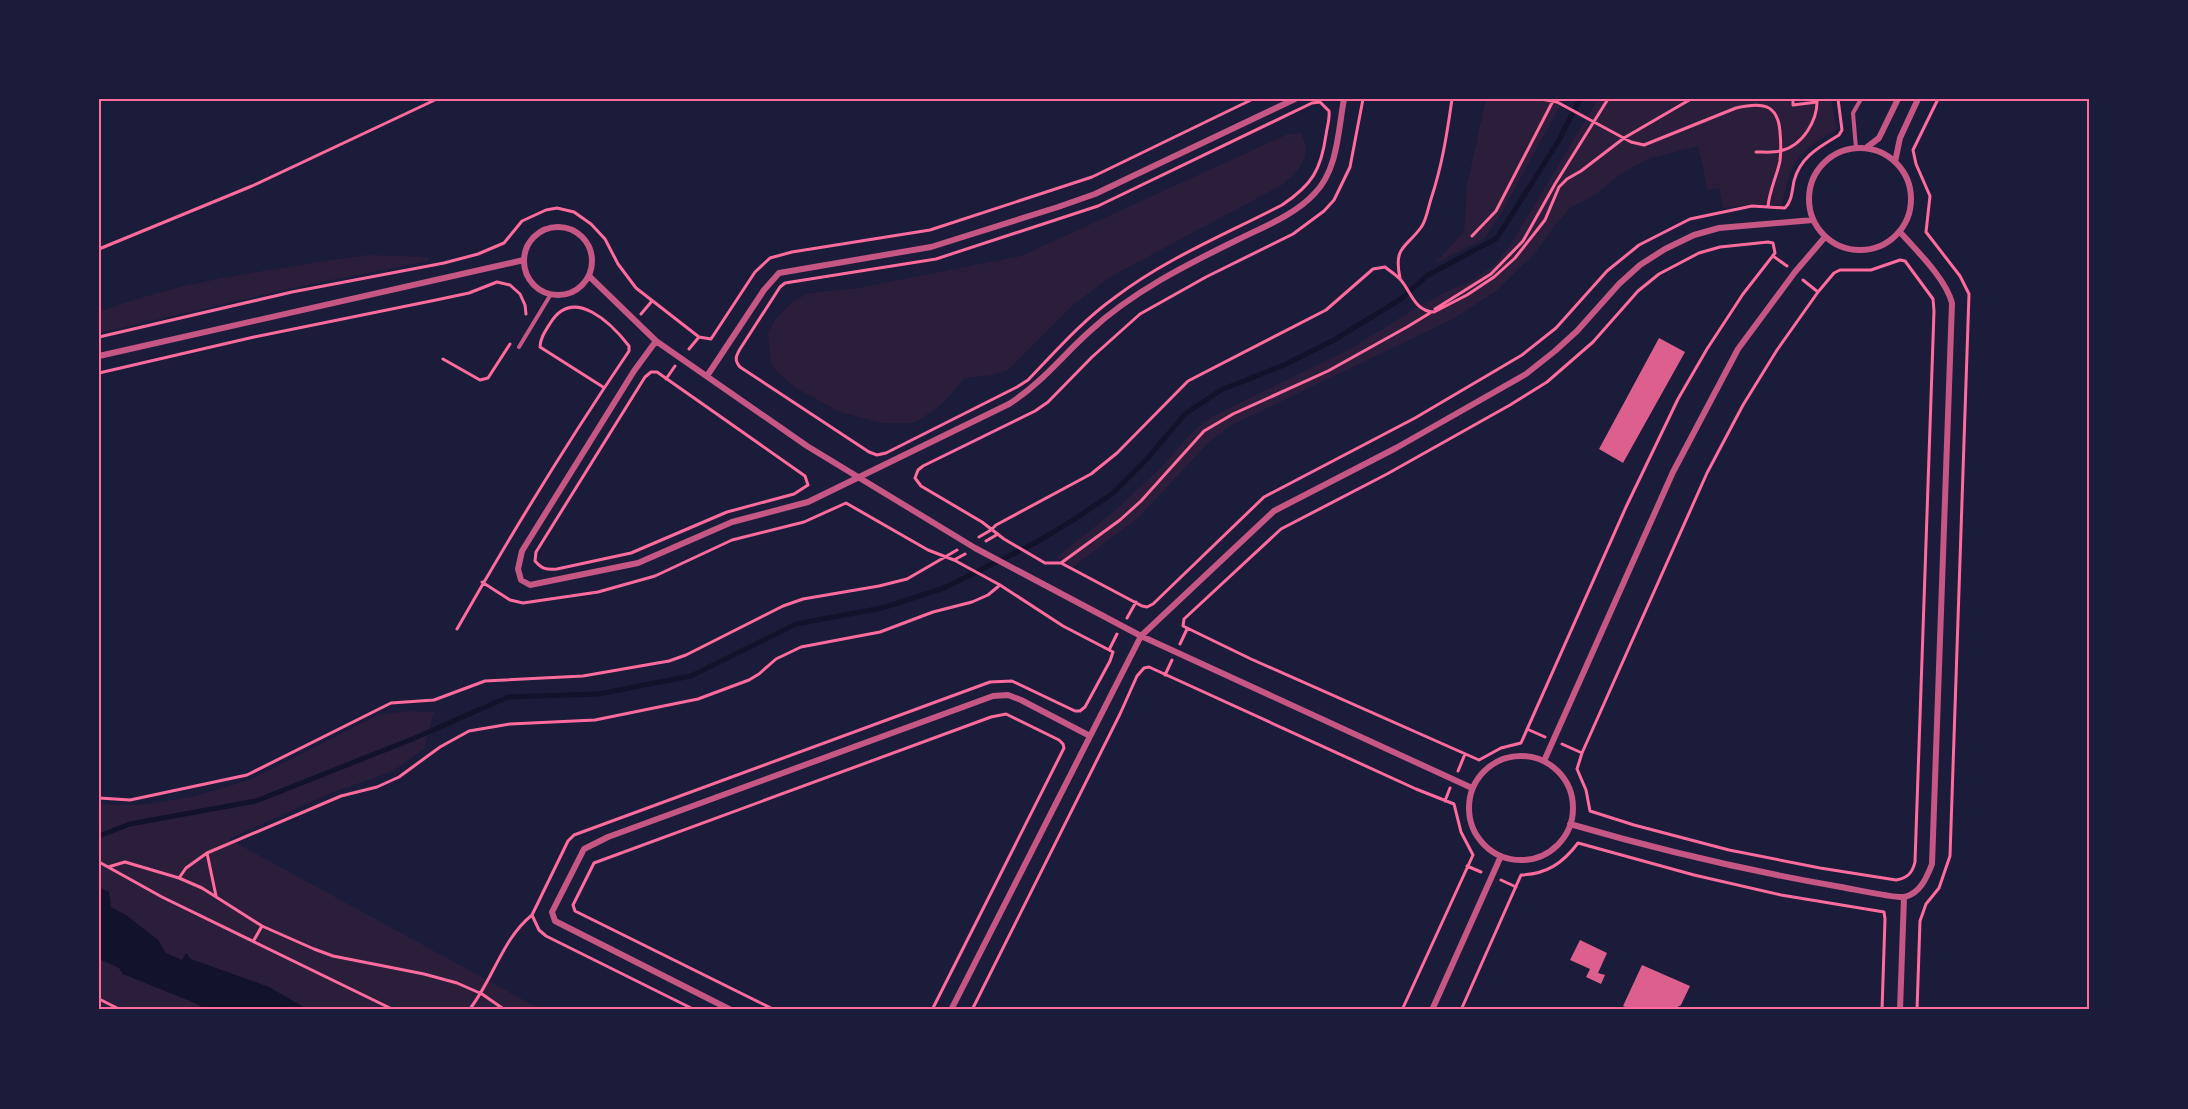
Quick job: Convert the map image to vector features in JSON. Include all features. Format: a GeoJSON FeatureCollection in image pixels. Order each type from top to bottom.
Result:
{"type":"FeatureCollection","features":[{"type":"Feature","properties":{"kind":"street"},"geometry":{"type":"LineString","coordinates":[[707,376],[764,290],[779,273],[931,247],[1058,207],[1095,194],[1295,99]]}},
{"type":"Feature","properties":{"kind":"street"},"geometry":{"type":"LineString","coordinates":[[656,341],[634,371],[522,551],[518,569],[521,580],[530,585],[638,563],[732,522],[808,502],[1009,404],[1036,386],[1090,331],[1125,303],[1194,261],[1290,212],[1315,193],[1330,170],[1335,154],[1344,99]]}},
{"type":"Feature","properties":{"kind":"street"},"geometry":{"type":"LineString","coordinates":[[1866,148],[1879,138],[1898,99]]}},
{"type":"Feature","properties":{"kind":"street"},"geometry":{"type":"LineString","coordinates":[[1895,162],[1900,138],[1918,99]]}},
{"type":"Feature","properties":{"kind":"street"},"geometry":{"type":"LineString","coordinates":[[1866,148],[1881,153],[1895,162],[1905,174],[1910,188],[1911,203],[1908,218],[1900,232],[1887,243],[1872,249],[1855,250],[1839,246],[1825,237],[1813,220],[1809,204],[1810,188],[1816,173],[1827,160],[1840,152],[1866,148]]}},
{"type":"Feature","properties":{"kind":"street"},"geometry":{"type":"LineString","coordinates":[[951,1010],[1141,636],[1274,511],[1395,448],[1526,374],[1577,331],[1619,284],[1640,265],[1665,249],[1694,235],[1719,228],[1813,220]]}},
{"type":"Feature","properties":{"kind":"street"},"geometry":{"type":"LineString","coordinates":[[561,227],[572,230],[581,235],[588,244],[592,266],[589,276],[582,285],[562,295],[540,290],[525,272],[526,249],[539,232],[561,227]]}},
{"type":"Feature","properties":{"kind":"street"},"geometry":{"type":"LineString","coordinates":[[1570,824],[1676,853],[1782,876],[1904,897],[1918,889],[1926,880],[1932,864],[1952,303],[1950,295],[1930,266],[1900,232]]}},
{"type":"Feature","properties":{"kind":"street"},"geometry":{"type":"LineString","coordinates":[[1544,761],[1673,472],[1733,358],[1795,273],[1825,237]]}},
{"type":"Feature","properties":{"kind":"street"},"geometry":{"type":"LineString","coordinates":[[99,356],[524,260]]}},
{"type":"Feature","properties":{"kind":"street"},"geometry":{"type":"LineString","coordinates":[[589,276],[656,341],[807,446],[981,552],[1141,636],[1472,788]]}},
{"type":"Feature","properties":{"kind":"street"},"geometry":{"type":"LineString","coordinates":[[731,1010],[555,921],[552,912],[584,849],[608,837],[993,696],[1008,695],[1021,700],[1090,736]]}},
{"type":"Feature","properties":{"kind":"street"},"geometry":{"type":"LineString","coordinates":[[1528,756],[1544,761],[1565,781],[1571,794],[1573,809],[1570,824],[1558,844],[1543,854],[1525,860],[1501,856],[1487,848],[1476,836],[1470,820],[1468,804],[1472,788],[1481,774],[1495,763],[1511,757],[1528,756]]}},
{"type":"Feature","properties":{"kind":"street"},"geometry":{"type":"LineString","coordinates":[[1432,1010],[1501,856]]}},
{"type":"Feature","properties":{"kind":"street"},"geometry":{"type":"LineString","coordinates":[[1900,1010],[1904,897]]}},
{"type":"Feature","properties":{"kind":"lane"},"geometry":{"type":"LineString","coordinates":[[1856,148],[1854,113],[1861,99]]}},
{"type":"Feature","properties":{"kind":"lane"},"geometry":{"type":"LineString","coordinates":[[519,347],[551,294]]}},
{"type":"Feature","properties":{"kind":"path"},"geometry":{"type":"LineString","coordinates":[[99,249],[271,178],[437,99]]}},
{"type":"Feature","properties":{"kind":"path"},"geometry":{"type":"LineString","coordinates":[[99,337],[281,295],[444,263],[478,254],[504,243],[522,221],[540,212],[556,208],[574,212],[591,224],[605,239],[618,264],[636,288],[699,337],[711,339],[755,272],[770,258],[792,252],[930,230],[1092,177],[1253,99]]}},
{"type":"Feature","properties":{"kind":"path"},"geometry":{"type":"LineString","coordinates":[[1363,99],[1350,167],[1334,200],[1324,211],[1293,234],[1206,277],[1140,314],[1092,357],[1048,402],[1035,411],[918,470],[915,478],[921,486],[1045,562],[1061,563],[1147,607],[1153,604],[1259,501],[1415,418],[1522,355],[1556,328],[1607,272],[1639,245],[1690,219],[1752,206],[1785,208],[1789,205],[1800,166],[1808,155],[1839,135],[1841,128],[1838,99]]}},
{"type":"Feature","properties":{"kind":"path"},"geometry":{"type":"LineString","coordinates":[[1400,279],[1397,258],[1410,238],[1422,226],[1426,216],[1445,150],[1452,99]]}},
{"type":"Feature","properties":{"kind":"path"},"geometry":{"type":"LineString","coordinates":[[1541,99],[1553,100],[1624,138],[1644,145],[1736,108],[1758,104],[1769,108],[1778,118],[1780,160],[1768,208],[1768,242]]}},
{"type":"Feature","properties":{"kind":"path"},"geometry":{"type":"LineString","coordinates":[[1061,563],[1120,520],[1141,501],[1204,431],[1233,414],[1328,371],[1407,327],[1491,274],[1523,241],[1555,184],[1608,99]]}},
{"type":"Feature","properties":{"kind":"path"},"geometry":{"type":"LineString","coordinates":[[1431,312],[1467,295],[1494,277],[1515,258],[1536,233],[1550,211],[1559,187],[1563,183],[1624,138],[1691,99]]}},
{"type":"Feature","properties":{"kind":"path"},"geometry":{"type":"LineString","coordinates":[[1756,152],[1780,151],[1798,141],[1808,130],[1816,115],[1817,100],[1793,105],[1793,99]]}},
{"type":"Feature","properties":{"kind":"path"},"geometry":{"type":"LineString","coordinates":[[1472,236],[1496,211],[1553,100]]}},
{"type":"Feature","properties":{"kind":"path"},"geometry":{"type":"LineString","coordinates":[[1319,101],[1329,111],[1330,117],[1324,150],[1319,166],[1310,182],[1298,194],[1282,205],[1179,257],[1131,285],[1091,317],[1028,380],[1017,387],[886,453],[877,455],[868,452],[736,363],[740,349],[780,287],[785,283],[936,260],[1098,206],[1319,101]]}},
{"type":"Feature","properties":{"kind":"path"},"geometry":{"type":"LineString","coordinates":[[1841,128],[1855,127]]}},
{"type":"Feature","properties":{"kind":"path"},"geometry":{"type":"LineString","coordinates":[[1768,242],[1773,243],[1775,253],[1743,294],[1707,349],[1659,435],[1521,743],[1501,748],[1479,760],[1251,659],[1183,626],[1184,619],[1281,530],[1387,474],[1547,382],[1593,342],[1638,291],[1659,274],[1700,253],[1720,247],[1768,242]]}},
{"type":"Feature","properties":{"kind":"path"},"geometry":{"type":"LineString","coordinates":[[1900,260],[1905,261],[1933,299],[1915,862],[1912,870],[1903,879],[1896,880],[1740,852],[1590,811],[1586,790],[1577,769],[1707,473],[1748,396],[1818,292],[1834,273],[1840,270],[1871,270],[1900,260]]}},
{"type":"Feature","properties":{"kind":"path"},"geometry":{"type":"LineString","coordinates":[[99,800],[130,800],[247,775],[391,703],[434,700],[485,681],[583,676],[669,661],[802,599],[907,579],[996,525],[1091,474],[1117,453],[1188,381],[1326,310],[1373,269],[1384,267],[1400,279],[1417,305],[1431,312]]}},
{"type":"Feature","properties":{"kind":"path"},"geometry":{"type":"LineString","coordinates":[[99,373],[254,337],[436,300],[497,282],[510,285],[520,294],[527,312],[523,322]]}},
{"type":"Feature","properties":{"kind":"path"},"geometry":{"type":"LineString","coordinates":[[457,629],[482,582],[603,387],[629,351],[629,346],[622,337],[592,311],[574,307],[562,312],[553,319],[540,347],[603,387]]}},
{"type":"Feature","properties":{"kind":"path"},"geometry":{"type":"LineString","coordinates":[[443,359],[480,380],[488,378],[510,343]]}},
{"type":"Feature","properties":{"kind":"path"},"geometry":{"type":"LineString","coordinates":[[651,372],[657,372],[805,476],[808,485],[794,494],[727,512],[631,553],[547,570],[541,568],[535,561],[536,552],[645,378],[651,372]]}},
{"type":"Feature","properties":{"kind":"path"},"geometry":{"type":"LineString","coordinates":[[470,1010],[482,994],[519,926],[532,915],[568,841],[583,830],[990,682],[1012,681],[1075,711],[1080,711],[1085,708],[1113,652],[1063,626],[1000,585],[946,556],[928,550],[846,503],[804,522],[732,540],[655,576],[598,592],[523,603],[510,600],[482,582]]}},
{"type":"Feature","properties":{"kind":"path"},"geometry":{"type":"LineString","coordinates":[[179,878],[186,868],[207,853],[341,796],[377,787],[406,772],[441,747],[469,731],[510,724],[596,720],[681,704],[749,680],[776,659],[801,647],[880,632],[933,612],[972,602],[988,595],[1000,585]]}},
{"type":"Feature","properties":{"kind":"path"},"geometry":{"type":"LineString","coordinates":[[972,1010],[1137,676],[1143,668],[1149,667],[1416,789],[1454,804],[1461,832],[1473,855],[1402,1010]]}},
{"type":"Feature","properties":{"kind":"path"},"geometry":{"type":"LineString","coordinates":[[775,1010],[575,911],[573,905],[594,863],[991,717],[1006,714],[1059,740],[1064,748],[932,1010]]}},
{"type":"Feature","properties":{"kind":"path"},"geometry":{"type":"LineString","coordinates":[[1461,1010],[1521,874],[1539,873],[1555,867],[1578,843],[1694,875],[1781,895],[1884,912],[1886,919],[1882,1010]]}},
{"type":"Feature","properties":{"kind":"path"},"geometry":{"type":"LineString","coordinates":[[207,853],[217,897]]}},
{"type":"Feature","properties":{"kind":"path"},"geometry":{"type":"LineString","coordinates":[[99,862],[162,897],[394,1010]]}},
{"type":"Feature","properties":{"kind":"path"},"geometry":{"type":"LineString","coordinates":[[108,867],[124,862],[179,878],[217,897],[262,926],[325,954],[457,983],[482,994],[506,1010]]}},
{"type":"Feature","properties":{"kind":"path"},"geometry":{"type":"LineString","coordinates":[[532,915],[539,930],[546,936],[694,1010]]}},
{"type":"Feature","properties":{"kind":"path"},"geometry":{"type":"LineString","coordinates":[[254,940],[262,926]]}},
{"type":"Feature","properties":{"kind":"path"},"geometry":{"type":"LineString","coordinates":[[99,999],[121,1010]]}},
{"type":"Feature","properties":{"kind":"path"},"geometry":{"type":"LineString","coordinates":[[110,1010],[112,1005]]}},
{"type":"Feature","properties":{"kind":"shaded area"},"geometry":{"type":"Polygon","coordinates":[[[1486,99],[1564,99],[1499,217],[1484,239],[1434,264],[1464,232],[1467,185],[1486,99]]]}},
{"type":"Feature","properties":{"kind":"shaded area"},"geometry":{"type":"Polygon","coordinates":[[[1598,99],[1831,99],[1837,130],[1813,144],[1798,159],[1789,178],[1782,204],[1779,205],[1753,204],[1723,208],[1719,188],[1708,190],[1698,146],[1648,159],[1625,171],[1593,196],[1570,208],[1535,253],[1496,291],[1453,319],[1230,426],[1209,442],[1138,518],[1073,567],[1056,557],[1111,514],[1161,468],[1190,434],[1211,417],[1352,348],[1403,316],[1443,293],[1468,283],[1492,267],[1511,244],[1598,99]]]}},
{"type":"Feature","properties":{"kind":"shaded area"},"geometry":{"type":"Polygon","coordinates":[[[1301,133],[1306,149],[1303,162],[1282,185],[1112,276],[1073,305],[1008,370],[994,375],[965,378],[944,402],[913,423],[882,423],[840,412],[796,388],[776,371],[771,363],[768,332],[776,319],[793,301],[809,293],[858,288],[1021,256],[1288,134],[1301,133]]]}},
{"type":"Feature","properties":{"kind":"shaded area"},"geometry":{"type":"Polygon","coordinates":[[[367,255],[428,257],[429,261],[306,285],[99,333],[99,312],[164,291],[265,270],[367,255]]]}},
{"type":"Feature","properties":{"kind":"shaded area"},"geometry":{"type":"Polygon","coordinates":[[[407,711],[434,712],[424,749],[393,771],[326,795],[229,839],[542,1010],[99,1010],[99,802],[141,805],[192,797],[252,779],[378,715],[407,711]]]}},
{"type":"Feature","properties":{"kind":"shaded area"},"geometry":{"type":"Polygon","coordinates":[[[99,887],[109,892],[111,907],[126,915],[158,940],[166,953],[182,960],[186,953],[191,959],[269,987],[309,1010],[206,1010],[197,1004],[123,974],[119,968],[99,959],[99,887]]]}},
{"type":"Feature","properties":{"kind":"building"},"geometry":{"type":"Polygon","coordinates":[[[1659,338],[1685,352],[1623,463],[1599,449],[1659,338]]]}},
{"type":"Feature","properties":{"kind":"building"},"geometry":{"type":"Polygon","coordinates":[[[1580,940],[1607,953],[1598,973],[1605,975],[1601,984],[1586,977],[1590,969],[1570,960],[1580,940]]]}},
{"type":"Feature","properties":{"kind":"building"},"geometry":{"type":"Polygon","coordinates":[[[1642,965],[1690,986],[1681,1005],[1672,1010],[1632,1010],[1623,1006],[1642,965]]]}},
{"type":"Feature","properties":{"kind":"waterway"},"geometry":{"type":"LineString","coordinates":[[99,836],[130,824],[256,801],[415,738],[508,697],[599,694],[691,676],[796,624],[882,608],[944,588],[1035,543],[1113,493],[1147,459],[1185,414],[1221,390],[1284,365],[1334,340],[1401,299],[1428,275],[1497,238],[1559,140],[1580,99]]}}]}
